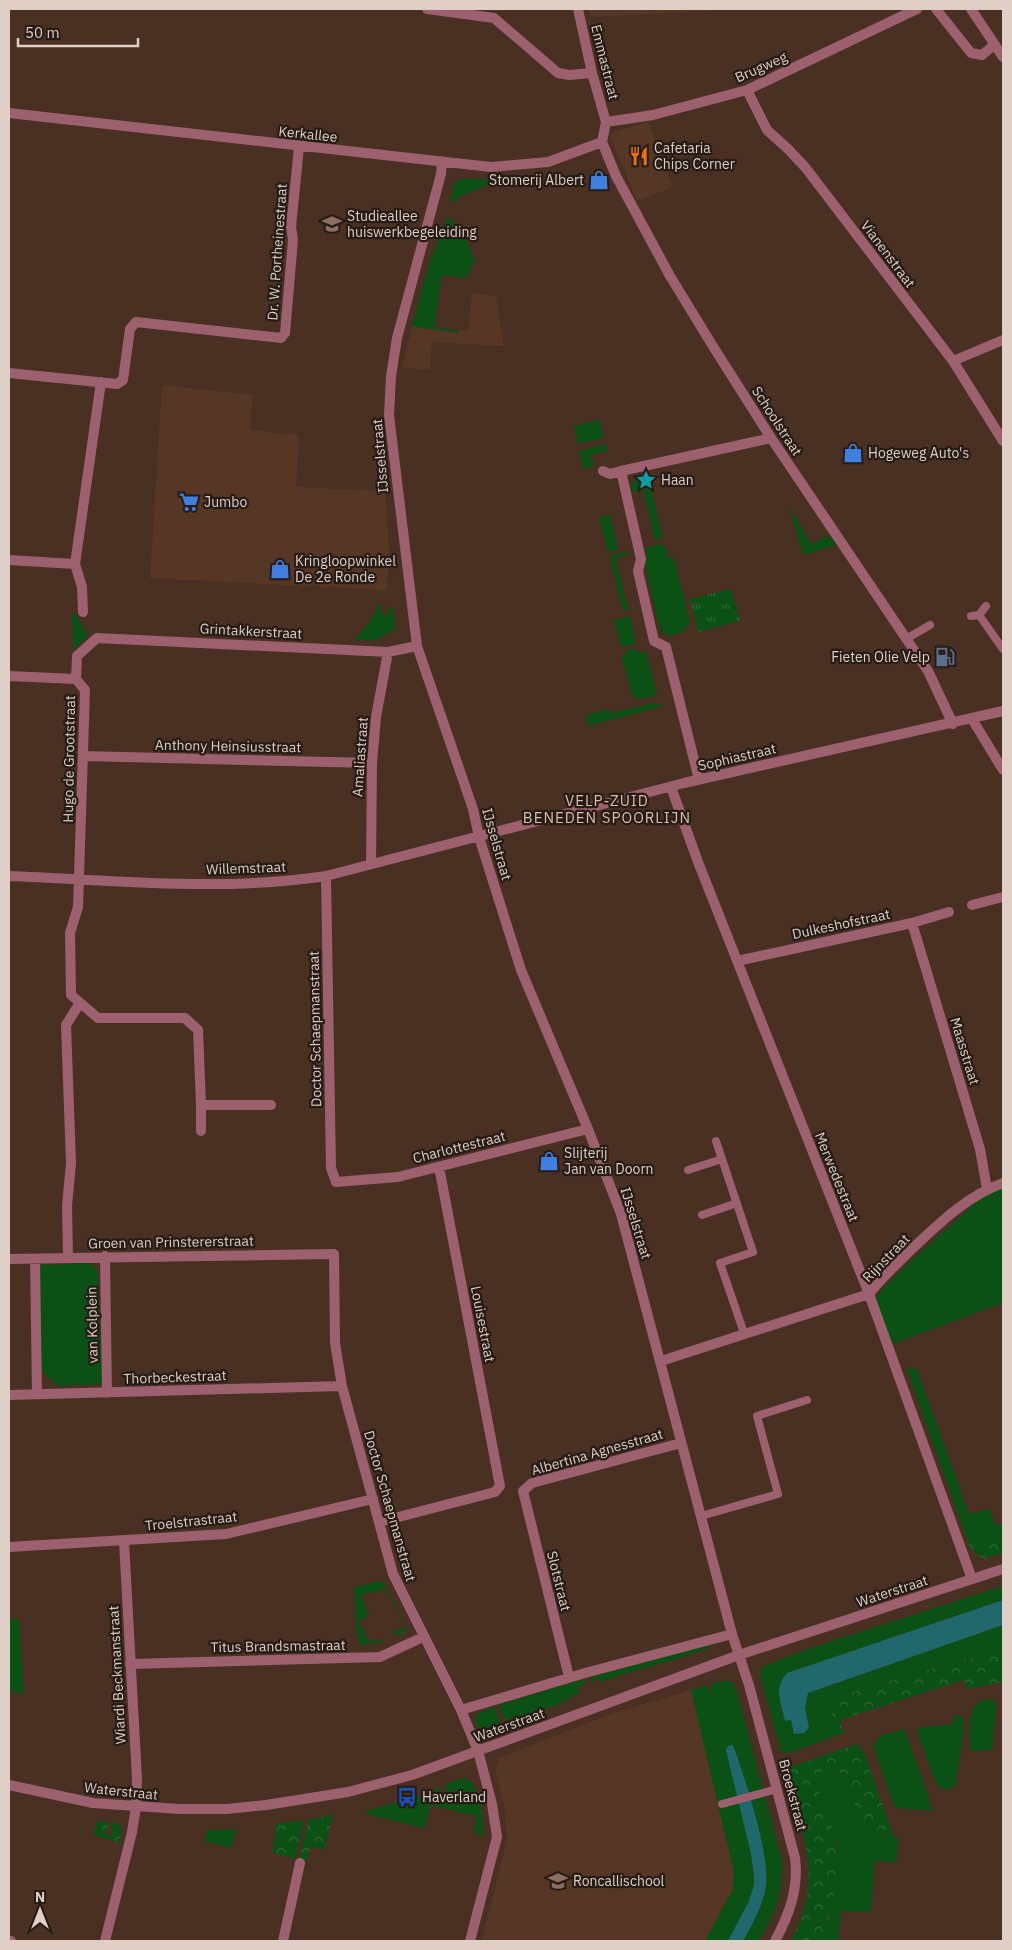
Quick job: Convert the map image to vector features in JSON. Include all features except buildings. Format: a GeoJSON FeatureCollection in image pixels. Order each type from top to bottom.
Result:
{"type":"FeatureCollection","features":[{"type":"Feature","properties":{"kind":"street"},"geometry":{"type":"LineString","coordinates":[[427,9],[494,18],[558,73],[570,75],[592,73]]}},
{"type":"Feature","properties":{"kind":"street","name":"Emmastraat"},"geometry":{"type":"LineString","coordinates":[[578,9],[592,73],[606,122]]}},
{"type":"Feature","properties":{"kind":"street","name":"Brugweg"},"geometry":{"type":"LineString","coordinates":[[606,122],[653,115],[747,90],[917,9]]}},
{"type":"Feature","properties":{"kind":"street"},"geometry":{"type":"LineString","coordinates":[[936,9],[971,53],[982,55],[994,45]]}},
{"type":"Feature","properties":{"kind":"street"},"geometry":{"type":"LineString","coordinates":[[971,9],[1003,57]]}},
{"type":"Feature","properties":{"kind":"street","name":"Vianenstraat"},"geometry":{"type":"LineString","coordinates":[[747,90],[767,130],[788,148],[805,167],[953,361],[1003,441]]}},
{"type":"Feature","properties":{"kind":"street","name":"Kerkallee"},"geometry":{"type":"LineString","coordinates":[[9,113],[299,147],[491,167],[548,162],[602,142]]}},
{"type":"Feature","properties":{"kind":"street"},"geometry":{"type":"LineString","coordinates":[[602,142],[606,122]]}},
{"type":"Feature","properties":{"kind":"street","name":"Schoolstraat"},"geometry":{"type":"LineString","coordinates":[[602,142],[616,176],[670,276],[771,438],[928,671],[953,724]]}},
{"type":"Feature","properties":{"kind":"street","name":"Dr. W. Portheinestraat"},"geometry":{"type":"LineString","coordinates":[[101,382],[117,384],[123,380],[130,328],[136,322],[281,338],[284,333],[292,252],[291,227],[299,147]]}},
{"type":"Feature","properties":{"kind":"street","name":"IJsselstraat"},"geometry":{"type":"LineString","coordinates":[[442,162],[441,174],[397,338],[389,415],[417,646],[473,809],[479,838],[521,970],[588,1129],[621,1214],[739,1655]]}},
{"type":"Feature","properties":{"kind":"street"},"geometry":{"type":"LineString","coordinates":[[953,361],[1003,340]]}},
{"type":"Feature","properties":{"kind":"street"},"geometry":{"type":"LineString","coordinates":[[9,373],[101,382],[75,564],[82,587],[83,612]]}},
{"type":"Feature","properties":{"kind":"street"},"geometry":{"type":"LineString","coordinates":[[603,471],[610,474],[771,438]]}},
{"type":"Feature","properties":{"kind":"street"},"geometry":{"type":"LineString","coordinates":[[621,471],[640,553],[641,559],[638,571],[654,642],[666,646],[699,780]]}},
{"type":"Feature","properties":{"kind":"street"},"geometry":{"type":"LineString","coordinates":[[9,560],[75,564]]}},
{"type":"Feature","properties":{"kind":"street","name":"Grintakkerstraat"},"geometry":{"type":"LineString","coordinates":[[85,646],[97,638],[117,638],[388,652],[417,646]]}},
{"type":"Feature","properties":{"kind":"street","name":"Hugo de Grootstraat"},"geometry":{"type":"LineString","coordinates":[[80,1003],[71,995],[70,932],[78,907],[80,879],[85,690],[76,679],[76,656],[85,646]]}},
{"type":"Feature","properties":{"kind":"street","name":"Amaliastraat"},"geometry":{"type":"LineString","coordinates":[[371,864],[372,763],[376,717],[388,652]]}},
{"type":"Feature","properties":{"kind":"street"},"geometry":{"type":"LineString","coordinates":[[9,676],[76,679]]}},
{"type":"Feature","properties":{"kind":"street","name":"Sophiastraat"},"geometry":{"type":"LineString","coordinates":[[479,838],[503,829],[699,780],[953,724],[1003,711]]}},
{"type":"Feature","properties":{"kind":"street"},"geometry":{"type":"LineString","coordinates":[[972,719],[1003,770]]}},
{"type":"Feature","properties":{"kind":"street","name":"Anthony Heinsiusstraat"},"geometry":{"type":"LineString","coordinates":[[83,756],[372,763]]}},
{"type":"Feature","properties":{"kind":"street","name":"Merwedestraat"},"geometry":{"type":"LineString","coordinates":[[671,787],[698,862],[869,1294],[972,1580]]}},
{"type":"Feature","properties":{"kind":"street","name":"Willemstraat"},"geometry":{"type":"LineString","coordinates":[[9,876],[191,883],[292,881],[326,876],[479,838]]}},
{"type":"Feature","properties":{"kind":"street","name":"Doctor Schaepmanstraat"},"geometry":{"type":"LineString","coordinates":[[326,876],[331,1168],[336,1182]]}},
{"type":"Feature","properties":{"kind":"street"},"geometry":{"type":"LineString","coordinates":[[972,905],[1003,897]]}},
{"type":"Feature","properties":{"kind":"street","name":"Dulkeshofstraat"},"geometry":{"type":"LineString","coordinates":[[737,961],[912,923],[949,912]]}},
{"type":"Feature","properties":{"kind":"street","name":"Maasstraat"},"geometry":{"type":"LineString","coordinates":[[912,923],[980,1149],[987,1189]]}},
{"type":"Feature","properties":{"kind":"street"},"geometry":{"type":"LineString","coordinates":[[68,1257],[67,1206],[71,1164],[66,1025],[80,1003],[98,1018],[185,1018],[198,1030],[201,1131]]}},
{"type":"Feature","properties":{"kind":"street"},"geometry":{"type":"LineString","coordinates":[[201,1105],[271,1105]]}},
{"type":"Feature","properties":{"kind":"street","name":"Charlottestraat"},"geometry":{"type":"LineString","coordinates":[[336,1182],[398,1176],[588,1129]]}},
{"type":"Feature","properties":{"kind":"street","name":"Louisestraat"},"geometry":{"type":"LineString","coordinates":[[379,1522],[495,1492],[500,1486],[439,1167]]}},
{"type":"Feature","properties":{"kind":"street","name":"Rijnstraat"},"geometry":{"type":"LineString","coordinates":[[661,1361],[869,1294],[880,1280],[950,1213],[987,1189],[1003,1183]]}},
{"type":"Feature","properties":{"kind":"street","name":"Doctor Schaepmanstraat"},"geometry":{"type":"LineString","coordinates":[[334,1254],[335,1343],[342,1386],[393,1574],[461,1710],[478,1751],[492,1804],[497,1837],[470,1941]]}},
{"type":"Feature","properties":{"kind":"street","name":"Groen van Prinstererstraat"},"geometry":{"type":"LineString","coordinates":[[9,1259],[105,1256],[334,1254]]}},
{"type":"Feature","properties":{"kind":"street","name":"van Kolplein"},"geometry":{"type":"LineString","coordinates":[[105,1256],[107,1393]]}},
{"type":"Feature","properties":{"kind":"street"},"geometry":{"type":"LineString","coordinates":[[35,1258],[37,1394]]}},
{"type":"Feature","properties":{"kind":"street","name":"Thorbeckestraat"},"geometry":{"type":"LineString","coordinates":[[9,1395],[342,1386]]}},
{"type":"Feature","properties":{"kind":"street","name":"Albertina Agnesstraat"},"geometry":{"type":"LineString","coordinates":[[523,1491],[532,1483],[681,1443]]}},
{"type":"Feature","properties":{"kind":"street","name":"Slotstraat"},"geometry":{"type":"LineString","coordinates":[[523,1491],[569,1677]]}},
{"type":"Feature","properties":{"kind":"street","name":"Troelstrastraat"},"geometry":{"type":"LineString","coordinates":[[9,1547],[226,1534],[373,1499]]}},
{"type":"Feature","properties":{"kind":"street","name":"Wiardi Beckmanstraat"},"geometry":{"type":"LineString","coordinates":[[124,1541],[137,1779],[136,1807]]}},
{"type":"Feature","properties":{"kind":"street","name":"Waterstraat"},"geometry":{"type":"LineString","coordinates":[[9,1785],[93,1803],[136,1807],[227,1809],[302,1800],[348,1792],[412,1775],[739,1655],[1003,1569]]}},
{"type":"Feature","properties":{"kind":"street","name":"Waterstraat"},"geometry":{"type":"LineString","coordinates":[[461,1710],[569,1677],[732,1634]]}},
{"type":"Feature","properties":{"kind":"street","name":"Titus Brandsmastraat"},"geometry":{"type":"LineString","coordinates":[[130,1664],[380,1657],[423,1637]]}},
{"type":"Feature","properties":{"kind":"street","name":"Broekstraat"},"geometry":{"type":"LineString","coordinates":[[739,1655],[749,1685],[795,1858],[796,1878],[790,1911],[774,1941]]}},
{"type":"Feature","properties":{"kind":"street"},"geometry":{"type":"LineString","coordinates":[[105,1941],[136,1807]]}},
{"type":"Feature","properties":{"kind":"street"},"geometry":{"type":"LineString","coordinates":[[296,1941],[284,1940],[300,1863]]}},
{"type":"Feature","properties":{"kind":"lane"},"geometry":{"type":"LineString","coordinates":[[986,606],[975,616],[1003,649]]}},
{"type":"Feature","properties":{"kind":"lane"},"geometry":{"type":"LineString","coordinates":[[906,639],[930,625]]}},
{"type":"Feature","properties":{"kind":"lane"},"geometry":{"type":"LineString","coordinates":[[716,1141],[753,1252],[720,1262],[744,1333]]}},
{"type":"Feature","properties":{"kind":"lane"},"geometry":{"type":"LineString","coordinates":[[688,1170],[722,1159]]}},
{"type":"Feature","properties":{"kind":"lane"},"geometry":{"type":"LineString","coordinates":[[702,1215],[737,1203]]}},
{"type":"Feature","properties":{"kind":"lane"},"geometry":{"type":"LineString","coordinates":[[701,1516],[778,1494],[757,1416],[807,1400]]}},
{"type":"Feature","properties":{"kind":"lane"},"geometry":{"type":"LineString","coordinates":[[725,1803],[777,1789]]}},
{"type":"Feature","properties":{"kind":"shaded area"},"geometry":{"type":"Polygon","coordinates":[[[589,9],[737,9],[591,17],[589,9]]]}},
{"type":"Feature","properties":{"kind":"shaded area"},"geometry":{"type":"Polygon","coordinates":[[[648,122],[673,187],[637,201],[610,136],[614,132],[648,122]]]}},
{"type":"Feature","properties":{"kind":"shaded area"},"geometry":{"type":"Polygon","coordinates":[[[472,293],[496,296],[504,346],[432,342],[430,370],[402,367],[412,326],[457,333],[458,329],[468,331],[472,293]]]}},
{"type":"Feature","properties":{"kind":"shaded area"},"geometry":{"type":"Polygon","coordinates":[[[162,385],[253,395],[250,430],[299,435],[296,487],[385,491],[389,549],[387,590],[150,578],[162,385]]]}},
{"type":"Feature","properties":{"kind":"shaded area"},"geometry":{"type":"Polygon","coordinates":[[[691,1690],[734,1872],[733,1889],[705,1941],[482,1941],[507,1840],[504,1805],[495,1770],[499,1758],[611,1714],[691,1690]]]}},
{"type":"Feature","properties":{"kind":"green space"},"geometry":{"type":"Polygon","coordinates":[[[461,179],[495,179],[494,182],[461,196],[450,204],[454,183],[461,179]]]}},
{"type":"Feature","properties":{"kind":"green space"},"geometry":{"type":"Polygon","coordinates":[[[448,217],[460,227],[475,260],[466,278],[442,275],[434,327],[458,331],[458,333],[412,326],[430,261],[448,217]]]}},
{"type":"Feature","properties":{"kind":"green space"},"geometry":{"type":"Polygon","coordinates":[[[600,420],[604,438],[578,444],[574,426],[600,420]]]}},
{"type":"Feature","properties":{"kind":"green space"},"geometry":{"type":"Polygon","coordinates":[[[606,444],[608,451],[591,455],[594,466],[583,469],[579,451],[606,444]]]}},
{"type":"Feature","properties":{"kind":"green space"},"geometry":{"type":"Polygon","coordinates":[[[635,479],[652,492],[663,538],[655,539],[643,490],[632,492],[631,486],[635,479]]]}},
{"type":"Feature","properties":{"kind":"green space"},"geometry":{"type":"Polygon","coordinates":[[[789,506],[811,544],[829,535],[837,545],[803,555],[789,506]]]}},
{"type":"Feature","properties":{"kind":"green space"},"geometry":{"type":"Polygon","coordinates":[[[610,514],[618,549],[608,553],[599,517],[610,514]]]}},
{"type":"Feature","properties":{"kind":"green space"},"geometry":{"type":"Polygon","coordinates":[[[661,544],[666,547],[668,557],[674,558],[690,622],[683,632],[670,636],[660,631],[644,561],[647,556],[645,548],[661,544]]]}},
{"type":"Feature","properties":{"kind":"green space"},"geometry":{"type":"Polygon","coordinates":[[[629,551],[627,555],[616,558],[628,610],[625,611],[622,608],[610,559],[615,554],[629,551]]]}},
{"type":"Feature","properties":{"kind":"green space"},"geometry":{"type":"Polygon","coordinates":[[[731,589],[740,621],[698,632],[690,599],[731,589]]]}},
{"type":"Feature","properties":{"kind":"green space"},"geometry":{"type":"Polygon","coordinates":[[[378,605],[380,605],[382,614],[388,615],[388,608],[393,607],[395,629],[376,640],[355,640],[374,615],[378,605]]]}},
{"type":"Feature","properties":{"kind":"green space"},"geometry":{"type":"Polygon","coordinates":[[[72,613],[78,617],[88,636],[73,650],[72,613]]]}},
{"type":"Feature","properties":{"kind":"green space"},"geometry":{"type":"Polygon","coordinates":[[[630,616],[636,644],[621,647],[614,620],[630,616]]]}},
{"type":"Feature","properties":{"kind":"green space"},"geometry":{"type":"Polygon","coordinates":[[[637,649],[638,653],[646,651],[657,695],[639,700],[632,696],[622,657],[628,650],[637,649]]]}},
{"type":"Feature","properties":{"kind":"green space"},"geometry":{"type":"Polygon","coordinates":[[[654,703],[664,706],[588,726],[586,715],[609,709],[610,713],[654,703]]]}},
{"type":"Feature","properties":{"kind":"green space"},"geometry":{"type":"Polygon","coordinates":[[[1003,1187],[1003,1303],[893,1344],[874,1298],[904,1267],[985,1195],[1003,1187]]]}},
{"type":"Feature","properties":{"kind":"green space"},"geometry":{"type":"Polygon","coordinates":[[[91,1263],[98,1271],[103,1384],[59,1386],[42,1372],[39,1265],[91,1263]]]}},
{"type":"Feature","properties":{"kind":"green space"},"geometry":{"type":"Polygon","coordinates":[[[906,1367],[917,1369],[969,1514],[990,1509],[995,1525],[1003,1523],[1003,1537],[989,1540],[967,1539],[906,1367]]]}},
{"type":"Feature","properties":{"kind":"green space"},"geometry":{"type":"Polygon","coordinates":[[[1003,1537],[1003,1553],[983,1559],[969,1547],[967,1539],[989,1540],[1003,1537]]]}},
{"type":"Feature","properties":{"kind":"green space"},"geometry":{"type":"Polygon","coordinates":[[[379,1581],[384,1582],[407,1630],[396,1637],[395,1631],[405,1627],[385,1588],[376,1593],[371,1591],[361,1596],[369,1616],[359,1621],[369,1642],[380,1639],[383,1643],[360,1645],[356,1625],[354,1587],[379,1581]]]}},
{"type":"Feature","properties":{"kind":"green space"},"geometry":{"type":"Polygon","coordinates":[[[1003,1586],[1003,1600],[787,1673],[781,1684],[780,1702],[785,1720],[791,1720],[800,1734],[809,1728],[805,1708],[808,1693],[1003,1625],[1003,1649],[845,1694],[828,1720],[833,1737],[789,1753],[781,1752],[761,1679],[760,1672],[764,1666],[813,1647],[1003,1586]]]}},
{"type":"Feature","properties":{"kind":"green space"},"geometry":{"type":"Polygon","coordinates":[[[9,1619],[19,1619],[24,1694],[9,1691],[9,1619]]]}},
{"type":"Feature","properties":{"kind":"green space"},"geometry":{"type":"Polygon","coordinates":[[[710,1644],[711,1647],[684,1657],[601,1682],[599,1679],[590,1682],[589,1678],[710,1644]]]}},
{"type":"Feature","properties":{"kind":"green space"},"geometry":{"type":"Polygon","coordinates":[[[1003,1649],[1003,1682],[967,1689],[964,1680],[840,1720],[844,1733],[833,1737],[828,1720],[845,1694],[1003,1649]]]}},
{"type":"Feature","properties":{"kind":"green space"},"geometry":{"type":"Polygon","coordinates":[[[584,1679],[586,1684],[578,1686],[580,1692],[558,1705],[508,1720],[503,1717],[499,1705],[584,1679]]]}},
{"type":"Feature","properties":{"kind":"green space"},"geometry":{"type":"Polygon","coordinates":[[[726,1680],[734,1683],[736,1688],[782,1860],[780,1894],[770,1921],[759,1941],[705,1941],[733,1889],[734,1872],[691,1690],[707,1685],[710,1694],[712,1694],[710,1684],[726,1680]]]}},
{"type":"Feature","properties":{"kind":"green space"},"geometry":{"type":"Polygon","coordinates":[[[990,1699],[996,1702],[997,1706],[992,1750],[970,1751],[969,1727],[972,1711],[982,1701],[990,1699]]]}},
{"type":"Feature","properties":{"kind":"green space"},"geometry":{"type":"Polygon","coordinates":[[[495,1707],[500,1723],[485,1729],[478,1728],[475,1721],[478,1713],[495,1707]]]}},
{"type":"Feature","properties":{"kind":"green space"},"geometry":{"type":"Polygon","coordinates":[[[955,1714],[963,1717],[964,1728],[956,1785],[951,1789],[941,1789],[935,1781],[918,1734],[918,1728],[952,1724],[955,1714]]]}},
{"type":"Feature","properties":{"kind":"green space"},"geometry":{"type":"Polygon","coordinates":[[[904,1729],[926,1788],[932,1811],[898,1808],[893,1804],[873,1745],[882,1735],[904,1729]]]}},
{"type":"Feature","properties":{"kind":"green space"},"geometry":{"type":"Polygon","coordinates":[[[857,1744],[865,1754],[894,1837],[871,1834],[865,1830],[843,1776],[833,1766],[815,1774],[826,1822],[833,1827],[836,1841],[836,1885],[821,1941],[791,1941],[801,1918],[807,1896],[809,1876],[804,1836],[786,1770],[857,1744]]]}},
{"type":"Feature","properties":{"kind":"green space"},"geometry":{"type":"Polygon","coordinates":[[[833,1766],[843,1776],[865,1830],[899,1838],[896,1863],[875,1861],[871,1912],[841,1911],[838,1941],[821,1941],[830,1916],[837,1860],[837,1840],[826,1822],[815,1774],[833,1766]]]}},
{"type":"Feature","properties":{"kind":"green space"},"geometry":{"type":"Polygon","coordinates":[[[466,1778],[475,1789],[481,1804],[483,1836],[474,1832],[476,1816],[431,1805],[424,1828],[366,1814],[366,1811],[423,1795],[424,1799],[432,1797],[431,1792],[439,1787],[441,1793],[447,1791],[445,1784],[466,1778]]]}},
{"type":"Feature","properties":{"kind":"green space"},"geometry":{"type":"Polygon","coordinates":[[[334,1811],[324,1850],[311,1846],[307,1861],[299,1859],[308,1820],[329,1816],[334,1811]]]}},
{"type":"Feature","properties":{"kind":"green space"},"geometry":{"type":"Polygon","coordinates":[[[304,1820],[295,1859],[273,1853],[276,1824],[304,1820]]]}},
{"type":"Feature","properties":{"kind":"green space"},"geometry":{"type":"Polygon","coordinates":[[[97,1821],[110,1823],[105,1834],[112,1836],[112,1823],[119,1824],[121,1827],[120,1843],[94,1835],[97,1821]]]}},
{"type":"Feature","properties":{"kind":"green space"},"geometry":{"type":"Polygon","coordinates":[[[237,1829],[231,1848],[205,1841],[207,1830],[237,1829]]]}},
{"type":"Feature","properties":{"kind":"water"},"geometry":{"type":"Polygon","coordinates":[[[1003,1600],[1003,1625],[808,1693],[805,1708],[809,1728],[804,1733],[794,1734],[791,1720],[785,1721],[779,1690],[780,1684],[787,1673],[1003,1600]]]}},
{"type":"Feature","properties":{"kind":"water"},"geometry":{"type":"Polygon","coordinates":[[[733,1745],[755,1815],[766,1871],[763,1900],[743,1941],[728,1941],[749,1901],[754,1885],[751,1854],[726,1750],[728,1746],[733,1745]]]}},
{"type":"Feature","properties":{"kind":"place","name":"Cafetaria Chips Corner"},"geometry":{"type":"Point","coordinates":[639,156]}},
{"type":"Feature","properties":{"kind":"place","name":"Stomerij Albert"},"geometry":{"type":"Point","coordinates":[599,180]}},
{"type":"Feature","properties":{"kind":"place","name":"Studieallee huiswerkbegeleiding"},"geometry":{"type":"Point","coordinates":[332,224]}},
{"type":"Feature","properties":{"kind":"place","name":"Hogeweg Auto's"},"geometry":{"type":"Point","coordinates":[853,453]}},
{"type":"Feature","properties":{"kind":"place","name":"Haan"},"geometry":{"type":"Point","coordinates":[646,480]}},
{"type":"Feature","properties":{"kind":"place","name":"Jumbo"},"geometry":{"type":"Point","coordinates":[189,502]}},
{"type":"Feature","properties":{"kind":"place","name":"Kringloopwinkel De 2e Ronde"},"geometry":{"type":"Point","coordinates":[280,569]}},
{"type":"Feature","properties":{"kind":"place","name":"Fieten Olie Velp"},"geometry":{"type":"Point","coordinates":[945,657]}},
{"type":"Feature","properties":{"kind":"place","name":"Slijterij Jan van Doorn"},"geometry":{"type":"Point","coordinates":[549,1161]}},
{"type":"Feature","properties":{"kind":"place","name":"Haverland"},"geometry":{"type":"Point","coordinates":[407,1797]}},
{"type":"Feature","properties":{"kind":"place","name":"Roncallischool"},"geometry":{"type":"Point","coordinates":[558,1881]}},
{"type":"Feature","properties":{"kind":"district","name":"VELP-ZUID BENEDEN SPOORLIJN"},"geometry":{"type":"Point","coordinates":[607,808]}}]}
